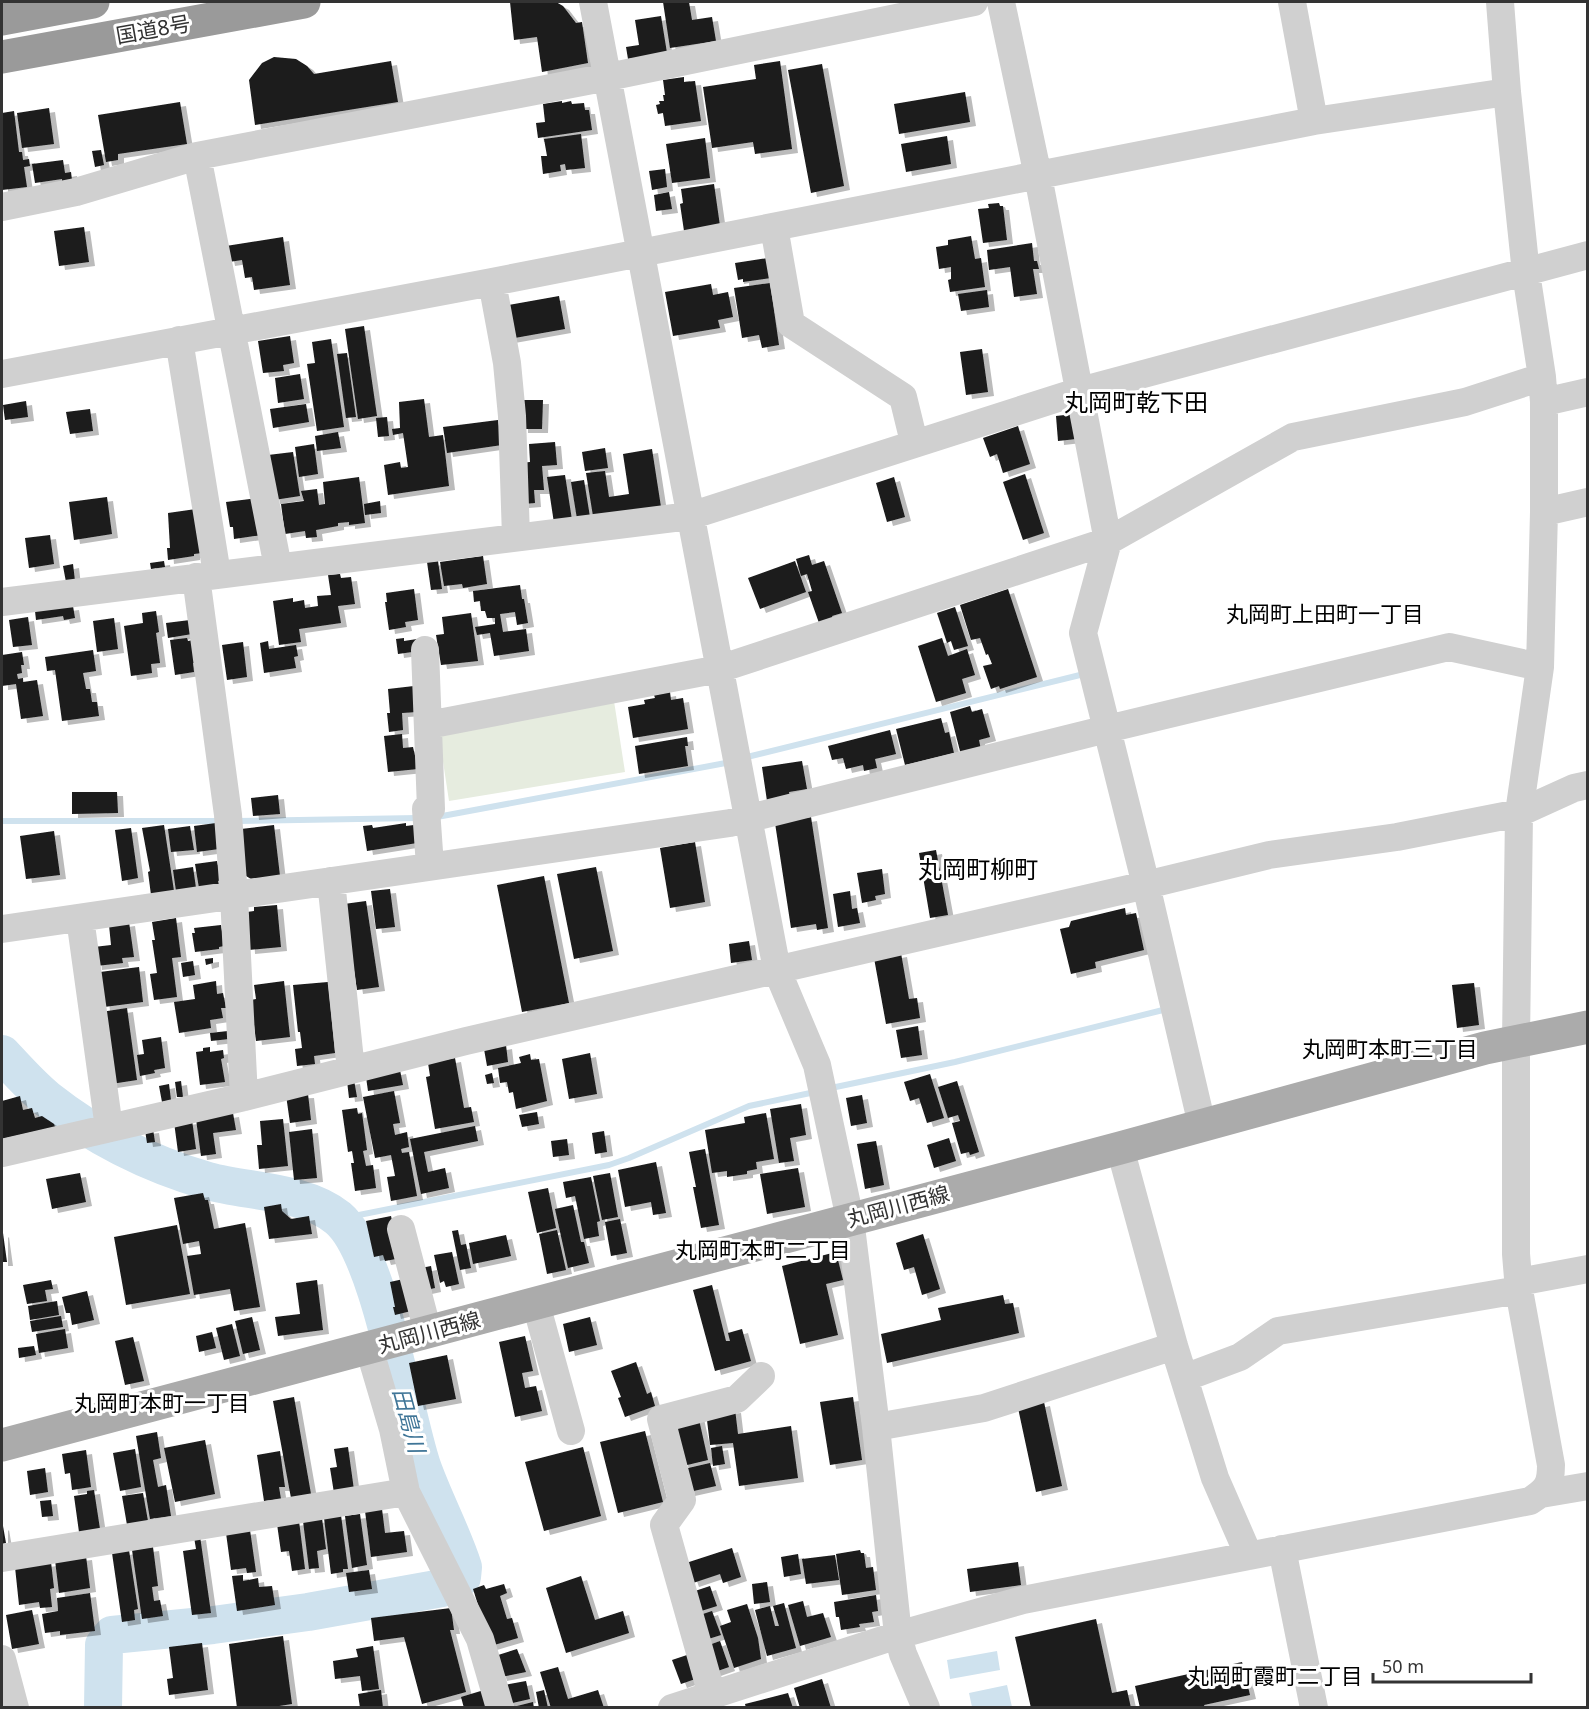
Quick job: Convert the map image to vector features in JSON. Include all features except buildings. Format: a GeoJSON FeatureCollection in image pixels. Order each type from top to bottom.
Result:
{"type":"FeatureCollection","features":[{"type":"Feature","properties":{"kind":"highway","name":"国道8号"},"geometry":{"type":"LineString","coordinates":[[2,19],[93,2]]}},
{"type":"Feature","properties":{"kind":"highway","name":"国道8号"},"geometry":{"type":"LineString","coordinates":[[2,57],[304,2]]}},
{"type":"Feature","properties":{"kind":"main road","name":"丸岡川西線"},"geometry":{"type":"LineString","coordinates":[[2,1445],[1516,1041],[1587,1027]]}},
{"type":"Feature","properties":{"kind":"street"},"geometry":{"type":"LineString","coordinates":[[593,2],[777,970],[817,1065],[850,1219],[876,1427],[898,1635],[903,1654],[926,1707]]}},
{"type":"Feature","properties":{"kind":"street"},"geometry":{"type":"LineString","coordinates":[[2,207],[76,192],[197,156],[608,77],[974,2]]}},
{"type":"Feature","properties":{"kind":"street"},"geometry":{"type":"LineString","coordinates":[[1001,2],[1038,176],[1108,541],[1083,633],[1146,885],[1202,1125]]}},
{"type":"Feature","properties":{"kind":"street"},"geometry":{"type":"LineString","coordinates":[[1292,2],[1314,122]]}},
{"type":"Feature","properties":{"kind":"street"},"geometry":{"type":"LineString","coordinates":[[672,1707],[723,1698],[898,1635],[1023,1600],[1282,1549],[1350,1538],[1530,1501],[1541,1494],[1551,1480],[1551,1465],[1519,1286],[1516,1254],[1519,813],[1540,667],[1544,512],[1543,390],[1526,273],[1500,2]]}},
{"type":"Feature","properties":{"kind":"street"},"geometry":{"type":"LineString","coordinates":[[2,374],[492,282],[1314,122],[1507,92]]}},
{"type":"Feature","properties":{"kind":"street"},"geometry":{"type":"LineString","coordinates":[[197,156],[278,567]]}},
{"type":"Feature","properties":{"kind":"street"},"geometry":{"type":"LineString","coordinates":[[774,227],[791,324],[903,397],[914,442]]}},
{"type":"Feature","properties":{"kind":"street"},"geometry":{"type":"LineString","coordinates":[[2,602],[690,516],[914,442],[1080,391],[1587,255]]}},
{"type":"Feature","properties":{"kind":"street"},"geometry":{"type":"LineString","coordinates":[[492,282],[507,363],[512,416],[516,537]]}},
{"type":"Feature","properties":{"kind":"street"},"geometry":{"type":"LineString","coordinates":[[179,340],[206,575],[228,814],[244,1097]]}},
{"type":"Feature","properties":{"kind":"street"},"geometry":{"type":"LineString","coordinates":[[428,725],[719,669],[1108,541],[1293,437],[1465,402],[1543,390],[1587,393]]}},
{"type":"Feature","properties":{"kind":"street"},"geometry":{"type":"LineString","coordinates":[[1544,512],[1587,502]]}},
{"type":"Feature","properties":{"kind":"street"},"geometry":{"type":"LineString","coordinates":[[2,929],[730,823],[1449,647],[1540,667]]}},
{"type":"Feature","properties":{"kind":"street"},"geometry":{"type":"LineString","coordinates":[[425,650],[431,809],[426,809],[430,866]]}},
{"type":"Feature","properties":{"kind":"street"},"geometry":{"type":"LineString","coordinates":[[2,1153],[244,1097],[478,1038],[1269,855],[1397,837],[1519,813],[1574,788],[1587,785]]}},
{"type":"Feature","properties":{"kind":"street"},"geometry":{"type":"LineString","coordinates":[[331,881],[351,1070]]}},
{"type":"Feature","properties":{"kind":"street"},"geometry":{"type":"LineString","coordinates":[[80,918],[108,1128]]}},
{"type":"Feature","properties":{"kind":"street"},"geometry":{"type":"LineString","coordinates":[[1120,1148],[1174,1346],[1215,1478],[1249,1556]]}},
{"type":"Feature","properties":{"kind":"street"},"geometry":{"type":"LineString","coordinates":[[401,1229],[428,1332]]}},
{"type":"Feature","properties":{"kind":"street"},"geometry":{"type":"LineString","coordinates":[[1184,1378],[1240,1357],[1278,1331],[1519,1286],[1587,1269]]}},
{"type":"Feature","properties":{"kind":"street"},"geometry":{"type":"LineString","coordinates":[[536,1304],[571,1431]]}},
{"type":"Feature","properties":{"kind":"street"},"geometry":{"type":"LineString","coordinates":[[876,1427],[984,1408],[1174,1346]]}},
{"type":"Feature","properties":{"kind":"street"},"geometry":{"type":"LineString","coordinates":[[369,1348],[393,1429],[406,1492],[476,1629],[500,1707]]}},
{"type":"Feature","properties":{"kind":"street"},"geometry":{"type":"LineString","coordinates":[[723,1698],[664,1526],[682,1500],[661,1419],[736,1399],[762,1376]]}},
{"type":"Feature","properties":{"kind":"street"},"geometry":{"type":"LineString","coordinates":[[1541,1494],[1587,1486]]}},
{"type":"Feature","properties":{"kind":"street"},"geometry":{"type":"LineString","coordinates":[[2,1558],[406,1492]]}},
{"type":"Feature","properties":{"kind":"street"},"geometry":{"type":"LineString","coordinates":[[1282,1549],[1314,1707]]}},
{"type":"Feature","properties":{"kind":"street"},"geometry":{"type":"LineString","coordinates":[[2,1660],[15,1707]]}},
{"type":"Feature","properties":{"kind":"shaded area"},"geometry":{"type":"Polygon","coordinates":[[[614,701],[625,772],[449,801],[439,735],[614,701]]]}},
{"type":"Feature","properties":{"kind":"water"},"geometry":{"type":"Polygon","coordinates":[[[997,1651],[1000,1670],[950,1679],[947,1660],[997,1651]]]}},
{"type":"Feature","properties":{"kind":"water"},"geometry":{"type":"Polygon","coordinates":[[[1007,1685],[1012,1707],[972,1707],[969,1693],[1007,1685]]]}},
{"type":"Feature","properties":{"kind":"waterway"},"geometry":{"type":"LineString","coordinates":[[743,758],[1084,674]]}},
{"type":"Feature","properties":{"kind":"waterway"},"geometry":{"type":"LineString","coordinates":[[437,817],[731,762]]}},
{"type":"Feature","properties":{"kind":"waterway"},"geometry":{"type":"LineString","coordinates":[[236,821],[418,818]]}},
{"type":"Feature","properties":{"kind":"waterway"},"geometry":{"type":"LineString","coordinates":[[2,821],[220,821]]}},
{"type":"Feature","properties":{"kind":"waterway"},"geometry":{"type":"LineString","coordinates":[[831,1088],[955,1062],[1163,1010],[1167,1013]]}},
{"type":"Feature","properties":{"kind":"waterway","name":"田島川"},"geometry":{"type":"LineString","coordinates":[[2,1054],[29,1083],[65,1113],[123,1148],[208,1181],[309,1202],[338,1218],[353,1236],[378,1297],[422,1466],[463,1567],[462,1577],[442,1588],[308,1612],[213,1625],[112,1635],[104,1645],[103,1708]]}},
{"type":"Feature","properties":{"kind":"waterway"},"geometry":{"type":"LineString","coordinates":[[339,1219],[609,1165],[749,1106],[815,1092]]}},
{"type":"Feature","properties":{"kind":"district","name":"丸岡町乾下田"},"geometry":{"type":"Point","coordinates":[1136,401]}},
{"type":"Feature","properties":{"kind":"district","name":"丸岡町上田町一丁目"},"geometry":{"type":"Point","coordinates":[1325,613]}},
{"type":"Feature","properties":{"kind":"district","name":"丸岡町柳町"},"geometry":{"type":"Point","coordinates":[978,868]}},
{"type":"Feature","properties":{"kind":"district","name":"丸岡町本町三丁目"},"geometry":{"type":"Point","coordinates":[1390,1048]}},
{"type":"Feature","properties":{"kind":"district","name":"丸岡町本町二丁目"},"geometry":{"type":"Point","coordinates":[763,1249]}},
{"type":"Feature","properties":{"kind":"district","name":"丸岡町本町一丁目"},"geometry":{"type":"Point","coordinates":[162,1402]}},
{"type":"Feature","properties":{"kind":"district","name":"丸岡町霞町二丁目"},"geometry":{"type":"Point","coordinates":[1275,1675]}}]}
